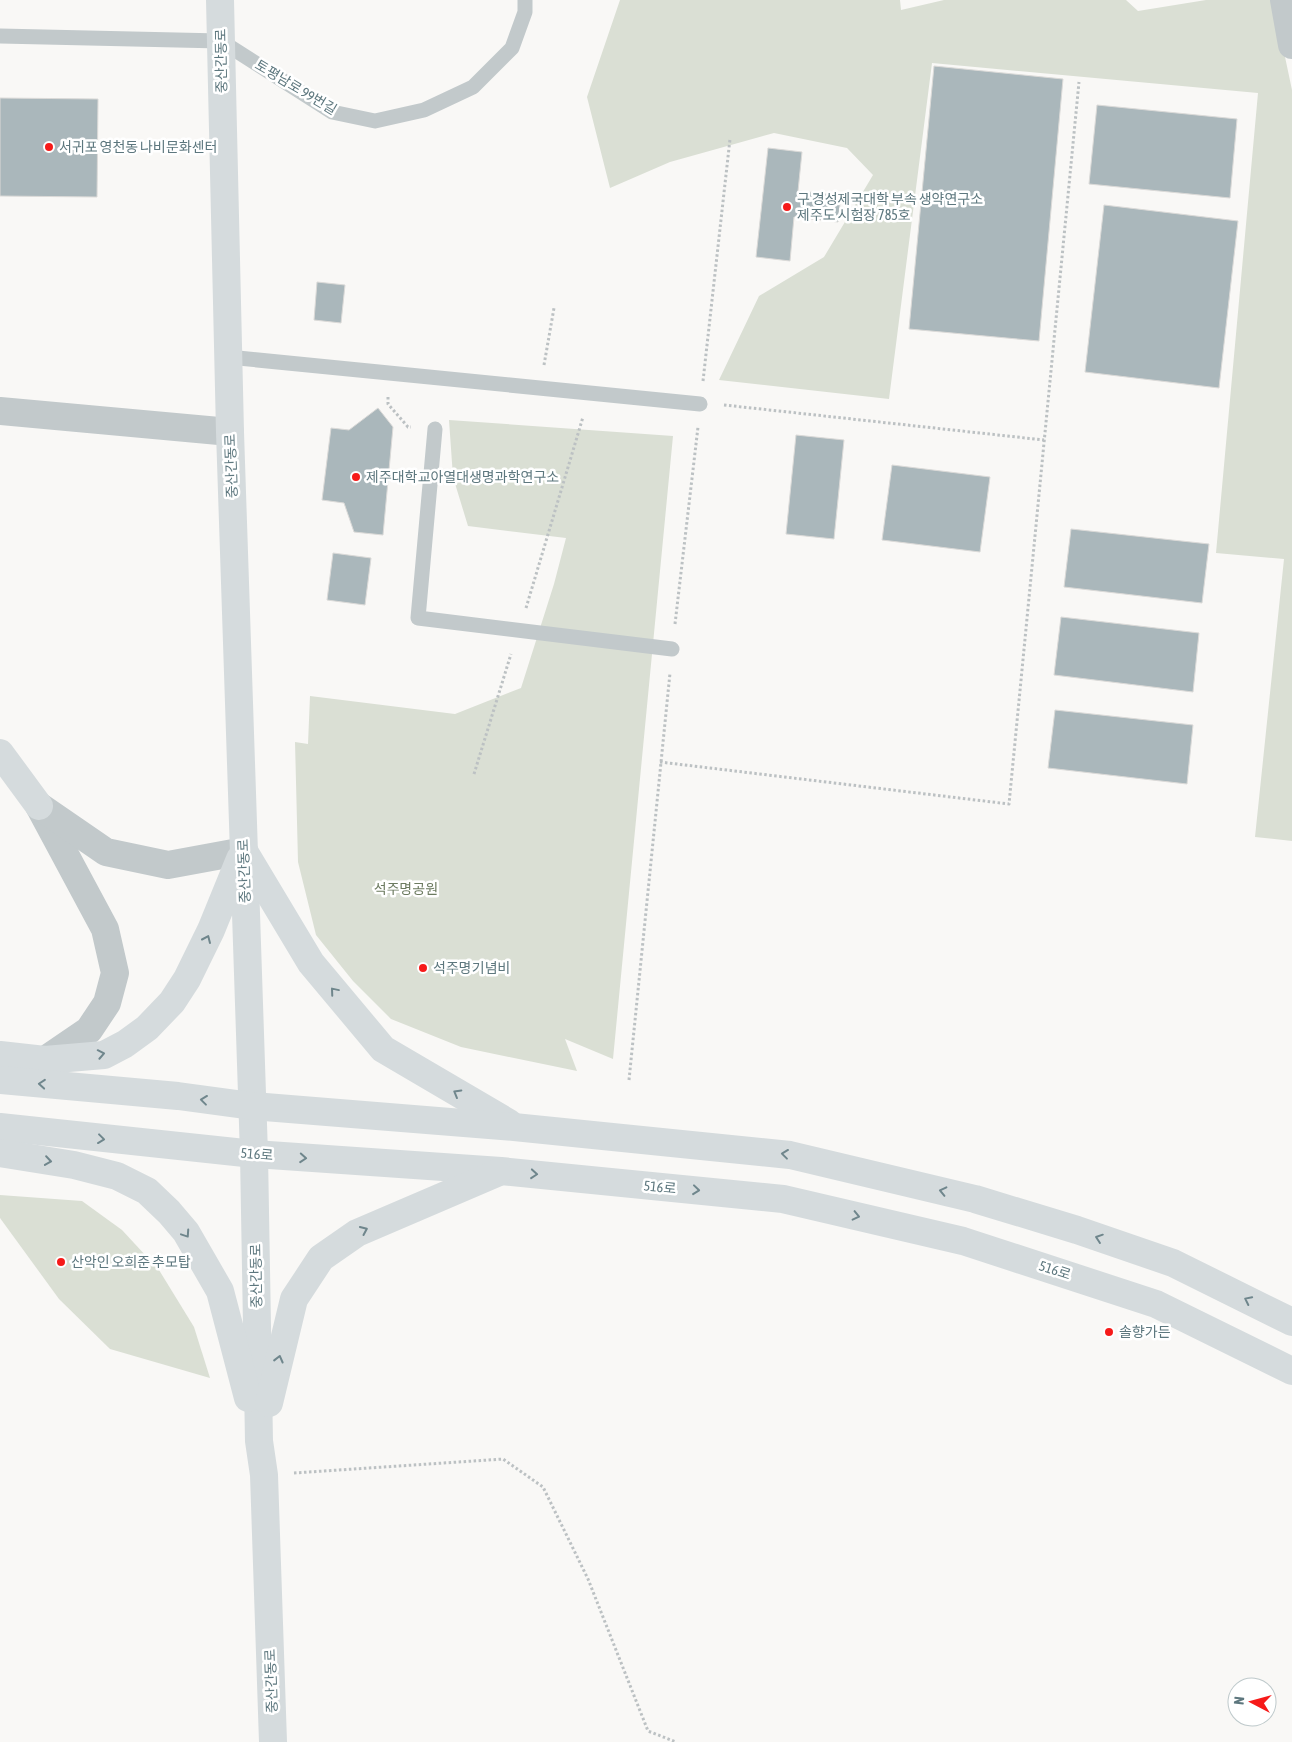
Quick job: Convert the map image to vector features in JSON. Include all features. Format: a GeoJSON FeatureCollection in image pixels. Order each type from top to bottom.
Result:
{"type":"FeatureCollection","features":[{"type":"Feature","properties":{"kind":"main road","name":"중산간동로"},"geometry":{"type":"LineString","coordinates":[[220,0],[230,432],[254,1154],[259,1441],[264,1475],[273,1742]]}},
{"type":"Feature","properties":{"kind":"main road"},"geometry":{"type":"LineString","coordinates":[[0,752],[39,806]]}},
{"type":"Feature","properties":{"kind":"main road"},"geometry":{"type":"LineString","coordinates":[[0,1055],[45,1060],[104,1056],[147,1028],[172,1002],[198,958],[244,851]]}},
{"type":"Feature","properties":{"kind":"main road"},"geometry":{"type":"LineString","coordinates":[[244,851],[311,963],[383,1049],[514,1127]]}},
{"type":"Feature","properties":{"kind":"main road"},"geometry":{"type":"LineString","coordinates":[[0,1080],[178,1096],[252,1106],[514,1127],[790,1155],[975,1198],[1077,1230],[1173,1263],[1292,1322]]}},
{"type":"Feature","properties":{"kind":"main road","name":"516로"},"geometry":{"type":"LineString","coordinates":[[0,1127],[254,1154],[501,1171],[783,1199],[963,1241],[1156,1304],[1292,1371]]}},
{"type":"Feature","properties":{"kind":"main road"},"geometry":{"type":"LineString","coordinates":[[0,1153],[74,1165],[117,1176],[146,1191],[169,1212],[186,1232],[220,1291],[259,1441]]}},
{"type":"Feature","properties":{"kind":"main road"},"geometry":{"type":"LineString","coordinates":[[259,1441],[294,1299],[321,1258],[357,1233],[501,1171]]}},
{"type":"Feature","properties":{"kind":"street"},"geometry":{"type":"LineString","coordinates":[[1284,0],[1292,45]]}},
{"type":"Feature","properties":{"kind":"street"},"geometry":{"type":"LineString","coordinates":[[0,411],[230,432]]}},
{"type":"Feature","properties":{"kind":"street"},"geometry":{"type":"LineString","coordinates":[[39,806],[106,852],[168,865],[244,851]]}},
{"type":"Feature","properties":{"kind":"street"},"geometry":{"type":"LineString","coordinates":[[39,806],[105,930],[115,973],[107,1003],[89,1030],[45,1060]]}},
{"type":"Feature","properties":{"kind":"lane","name":"토평남로 99번길"},"geometry":{"type":"LineString","coordinates":[[221,41],[332,112],[375,121],[424,110],[473,87],[512,48],[525,12],[526,0]]}},
{"type":"Feature","properties":{"kind":"lane"},"geometry":{"type":"LineString","coordinates":[[0,36],[221,41]]}},
{"type":"Feature","properties":{"kind":"lane"},"geometry":{"type":"LineString","coordinates":[[228,357],[700,404]]}},
{"type":"Feature","properties":{"kind":"lane"},"geometry":{"type":"LineString","coordinates":[[435,429],[418,618],[672,649]]}},
{"type":"Feature","properties":{"kind":"path"},"geometry":{"type":"LineString","coordinates":[[660,762],[1009,804],[1079,82]]}},
{"type":"Feature","properties":{"kind":"path"},"geometry":{"type":"LineString","coordinates":[[629,1080],[672,649],[730,139]]}},
{"type":"Feature","properties":{"kind":"path"},"geometry":{"type":"LineString","coordinates":[[540,388],[554,308]]}},
{"type":"Feature","properties":{"kind":"path"},"geometry":{"type":"LineString","coordinates":[[390,374],[388,404],[408,427],[435,429]]}},
{"type":"Feature","properties":{"kind":"path"},"geometry":{"type":"LineString","coordinates":[[474,774],[590,393]]}},
{"type":"Feature","properties":{"kind":"path"},"geometry":{"type":"LineString","coordinates":[[700,404],[1044,440]]}},
{"type":"Feature","properties":{"kind":"path"},"geometry":{"type":"LineString","coordinates":[[264,1475],[504,1459],[543,1487],[588,1579],[648,1731],[676,1742]]}},
{"type":"Feature","properties":{"kind":"green space"},"geometry":{"type":"Polygon","coordinates":[[[620,0],[900,0],[901,10],[944,0],[1126,0],[1138,11],[1206,0],[1273,0],[1292,90],[1292,841],[1255,837],[1284,559],[1216,553],[1258,93],[932,63],[889,399],[719,380],[759,296],[824,257],[873,175],[847,148],[774,133],[670,162],[610,188],[587,97],[620,0]]]}},
{"type":"Feature","properties":{"kind":"green space","name":"석주명공원"},"geometry":{"type":"Polygon","coordinates":[[[449,420],[673,436],[613,1059],[565,1039],[577,1071],[461,1047],[391,1019],[353,981],[316,935],[298,862],[295,742],[308,744],[310,696],[455,714],[521,688],[554,584],[566,538],[468,526],[453,477],[449,420]]]}},
{"type":"Feature","properties":{"kind":"green space"},"geometry":{"type":"Polygon","coordinates":[[[0,1195],[82,1201],[122,1230],[159,1270],[194,1327],[210,1378],[110,1349],[59,1299],[0,1218],[0,1195]]]}},
{"type":"Feature","properties":{"kind":"building"},"geometry":{"type":"Polygon","coordinates":[[[934,66],[1063,79],[1039,341],[909,329],[934,66]]]}},
{"type":"Feature","properties":{"kind":"building","name":"서귀포 영천동 나비문화센터"},"geometry":{"type":"Polygon","coordinates":[[[0,98],[98,99],[97,197],[0,196],[0,98]]]}},
{"type":"Feature","properties":{"kind":"building"},"geometry":{"type":"Polygon","coordinates":[[[1097,105],[1237,119],[1230,198],[1089,184],[1097,105]]]}},
{"type":"Feature","properties":{"kind":"building"},"geometry":{"type":"Polygon","coordinates":[[[768,148],[802,152],[798,191],[841,195],[838,222],[794,217],[790,261],[756,257],[768,148]]]}},
{"type":"Feature","properties":{"kind":"building"},"geometry":{"type":"Polygon","coordinates":[[[1104,205],[1238,221],[1219,388],[1085,372],[1104,205]]]}},
{"type":"Feature","properties":{"kind":"building"},"geometry":{"type":"Polygon","coordinates":[[[317,282],[345,285],[341,323],[314,320],[317,282]]]}},
{"type":"Feature","properties":{"kind":"building"},"geometry":{"type":"Polygon","coordinates":[[[378,408],[393,427],[383,535],[354,532],[344,503],[322,500],[331,428],[349,430],[378,408]]]}},
{"type":"Feature","properties":{"kind":"building"},"geometry":{"type":"Polygon","coordinates":[[[796,435],[844,440],[834,539],[786,534],[796,435]]]}},
{"type":"Feature","properties":{"kind":"building"},"geometry":{"type":"Polygon","coordinates":[[[892,465],[990,477],[980,552],[882,540],[892,465]]]}},
{"type":"Feature","properties":{"kind":"building"},"geometry":{"type":"Polygon","coordinates":[[[1071,529],[1209,544],[1202,603],[1064,587],[1071,529]]]}},
{"type":"Feature","properties":{"kind":"building"},"geometry":{"type":"Polygon","coordinates":[[[333,553],[371,558],[365,605],[327,600],[333,553]]]}},
{"type":"Feature","properties":{"kind":"building"},"geometry":{"type":"Polygon","coordinates":[[[1061,617],[1199,633],[1193,692],[1054,675],[1061,617]]]}},
{"type":"Feature","properties":{"kind":"building"},"geometry":{"type":"Polygon","coordinates":[[[1055,710],[1193,725],[1187,784],[1048,768],[1055,710]]]}},
{"type":"Feature","properties":{"kind":"place","name":"서귀포 영천동 나비문화센터"},"geometry":{"type":"Point","coordinates":[49,147]}},
{"type":"Feature","properties":{"kind":"place","name":"구 경성제국대학 부속 생약연구소 제주도 시험장 785호"},"geometry":{"type":"Point","coordinates":[787,207]}},
{"type":"Feature","properties":{"kind":"place","name":"제주대학교아열대생명과학연구소"},"geometry":{"type":"Point","coordinates":[356,477]}},
{"type":"Feature","properties":{"kind":"place","name":"석주명기념비"},"geometry":{"type":"Point","coordinates":[423,968]}},
{"type":"Feature","properties":{"kind":"place","name":"산악인 오희준 추모탑"},"geometry":{"type":"Point","coordinates":[61,1262]}},
{"type":"Feature","properties":{"kind":"place","name":"솔향가든"},"geometry":{"type":"Point","coordinates":[1109,1332]}}]}
